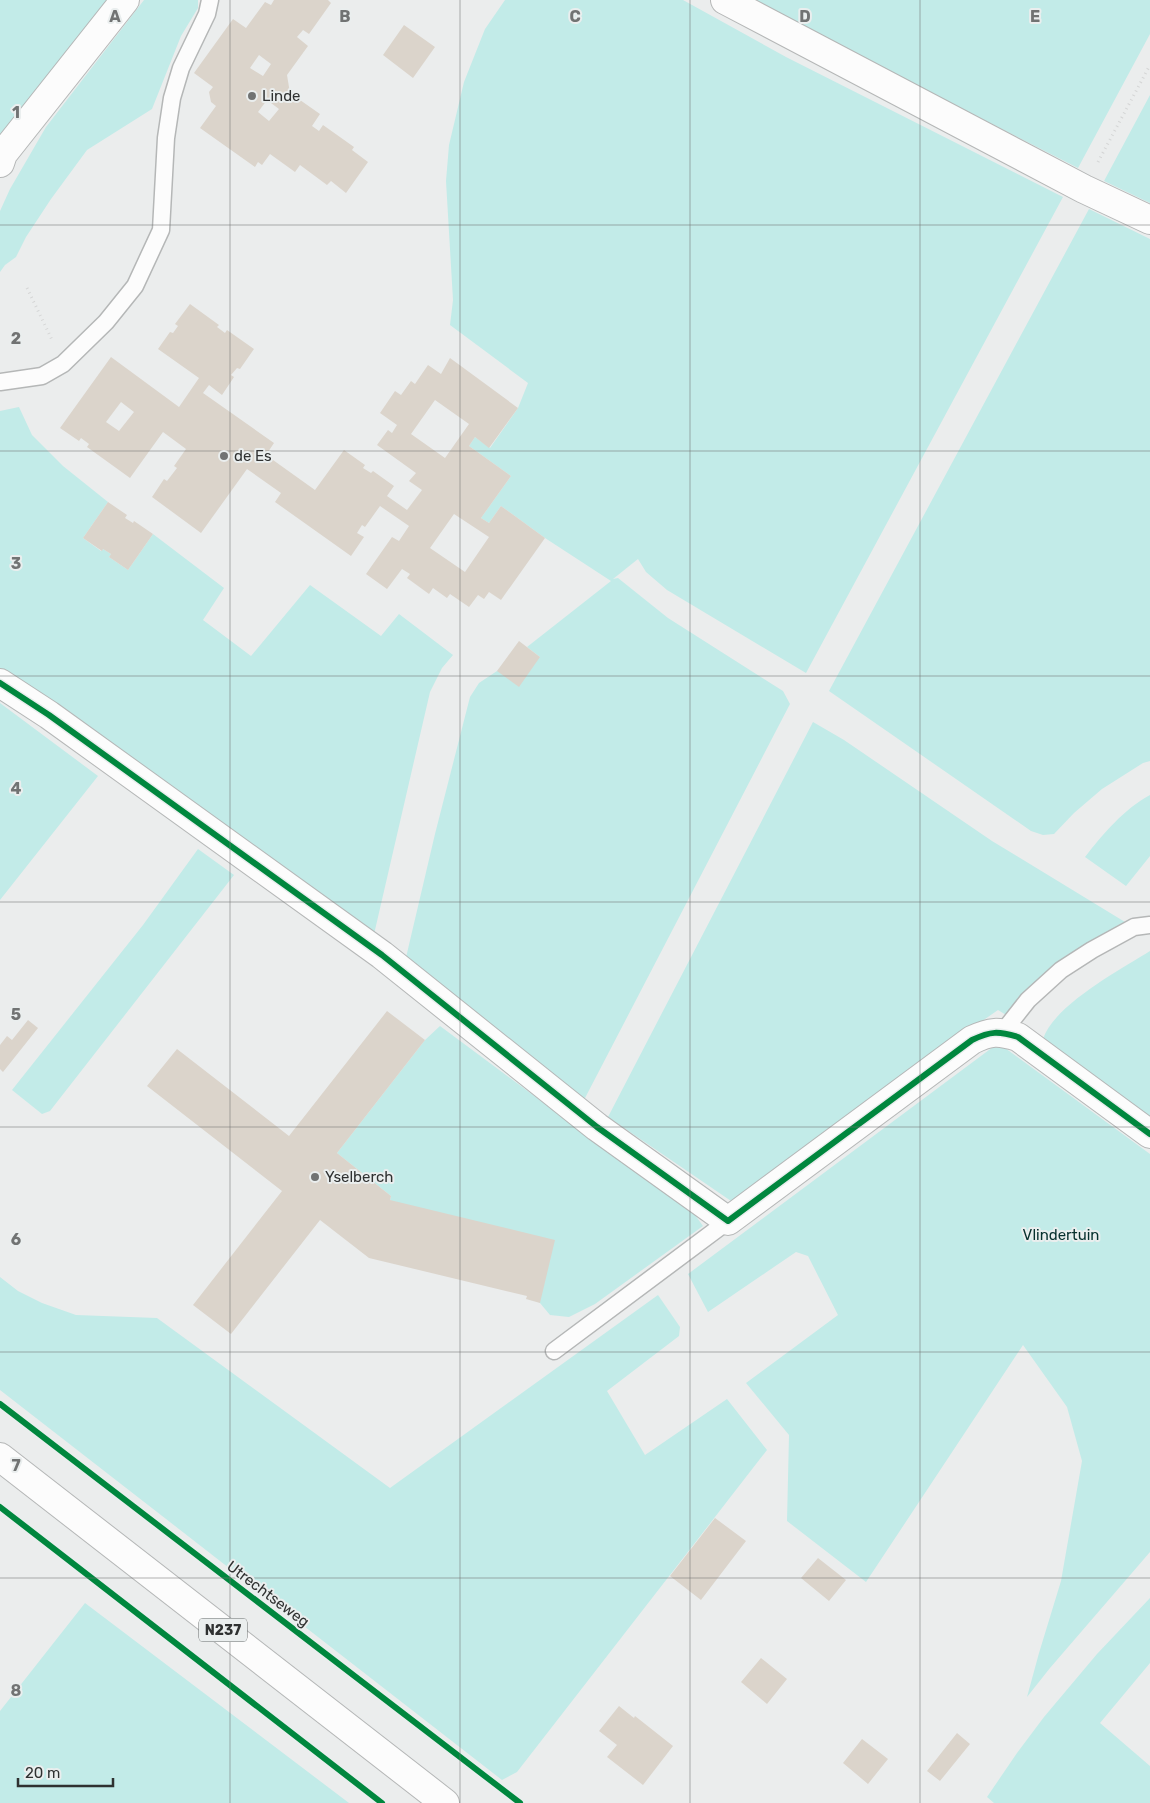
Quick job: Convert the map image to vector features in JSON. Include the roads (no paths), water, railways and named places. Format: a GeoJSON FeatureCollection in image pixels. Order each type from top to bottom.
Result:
{"type":"FeatureCollection","features":[{"type":"Feature","properties":{"kind":"street"},"geometry":{"type":"LineString","coordinates":[[0,163],[3,154],[124,0]]}},
{"type":"Feature","properties":{"kind":"street"},"geometry":{"type":"LineString","coordinates":[[725,0],[1084,189],[1150,220]]}},
{"type":"Feature","properties":{"kind":"street"},"geometry":{"type":"LineString","coordinates":[[0,683],[49,715],[382,955],[597,1126],[728,1221],[972,1040],[987,1033],[1002,1033],[1018,1037],[1150,1134]]}},
{"type":"Feature","properties":{"kind":"street","name":"N237"},"geometry":{"type":"LineString","coordinates":[[0,1457],[445,1803]]}},
{"type":"Feature","properties":{"kind":"lane"},"geometry":{"type":"LineString","coordinates":[[0,382],[42,376],[63,364],[106,322],[135,286],[161,230],[166,138],[172,98],[181,68],[207,14],[210,0]]}},
{"type":"Feature","properties":{"kind":"lane"},"geometry":{"type":"LineString","coordinates":[[1002,1033],[1028,1000],[1061,970],[1134,926],[1150,925]]}},
{"type":"Feature","properties":{"kind":"lane"},"geometry":{"type":"LineString","coordinates":[[554,1351],[728,1221]]}},
{"type":"Feature","properties":{"kind":"place","name":"Linde"},"geometry":{"type":"Point","coordinates":[252,96]}},
{"type":"Feature","properties":{"kind":"place","name":"de Es"},"geometry":{"type":"Point","coordinates":[224,456]}},
{"type":"Feature","properties":{"kind":"place","name":"Yselberch"},"geometry":{"type":"Point","coordinates":[315,1177]}},
{"type":"Feature","properties":{"kind":"park label","name":"Vlindertuin"},"geometry":{"type":"Point","coordinates":[1061,1235]}}]}
